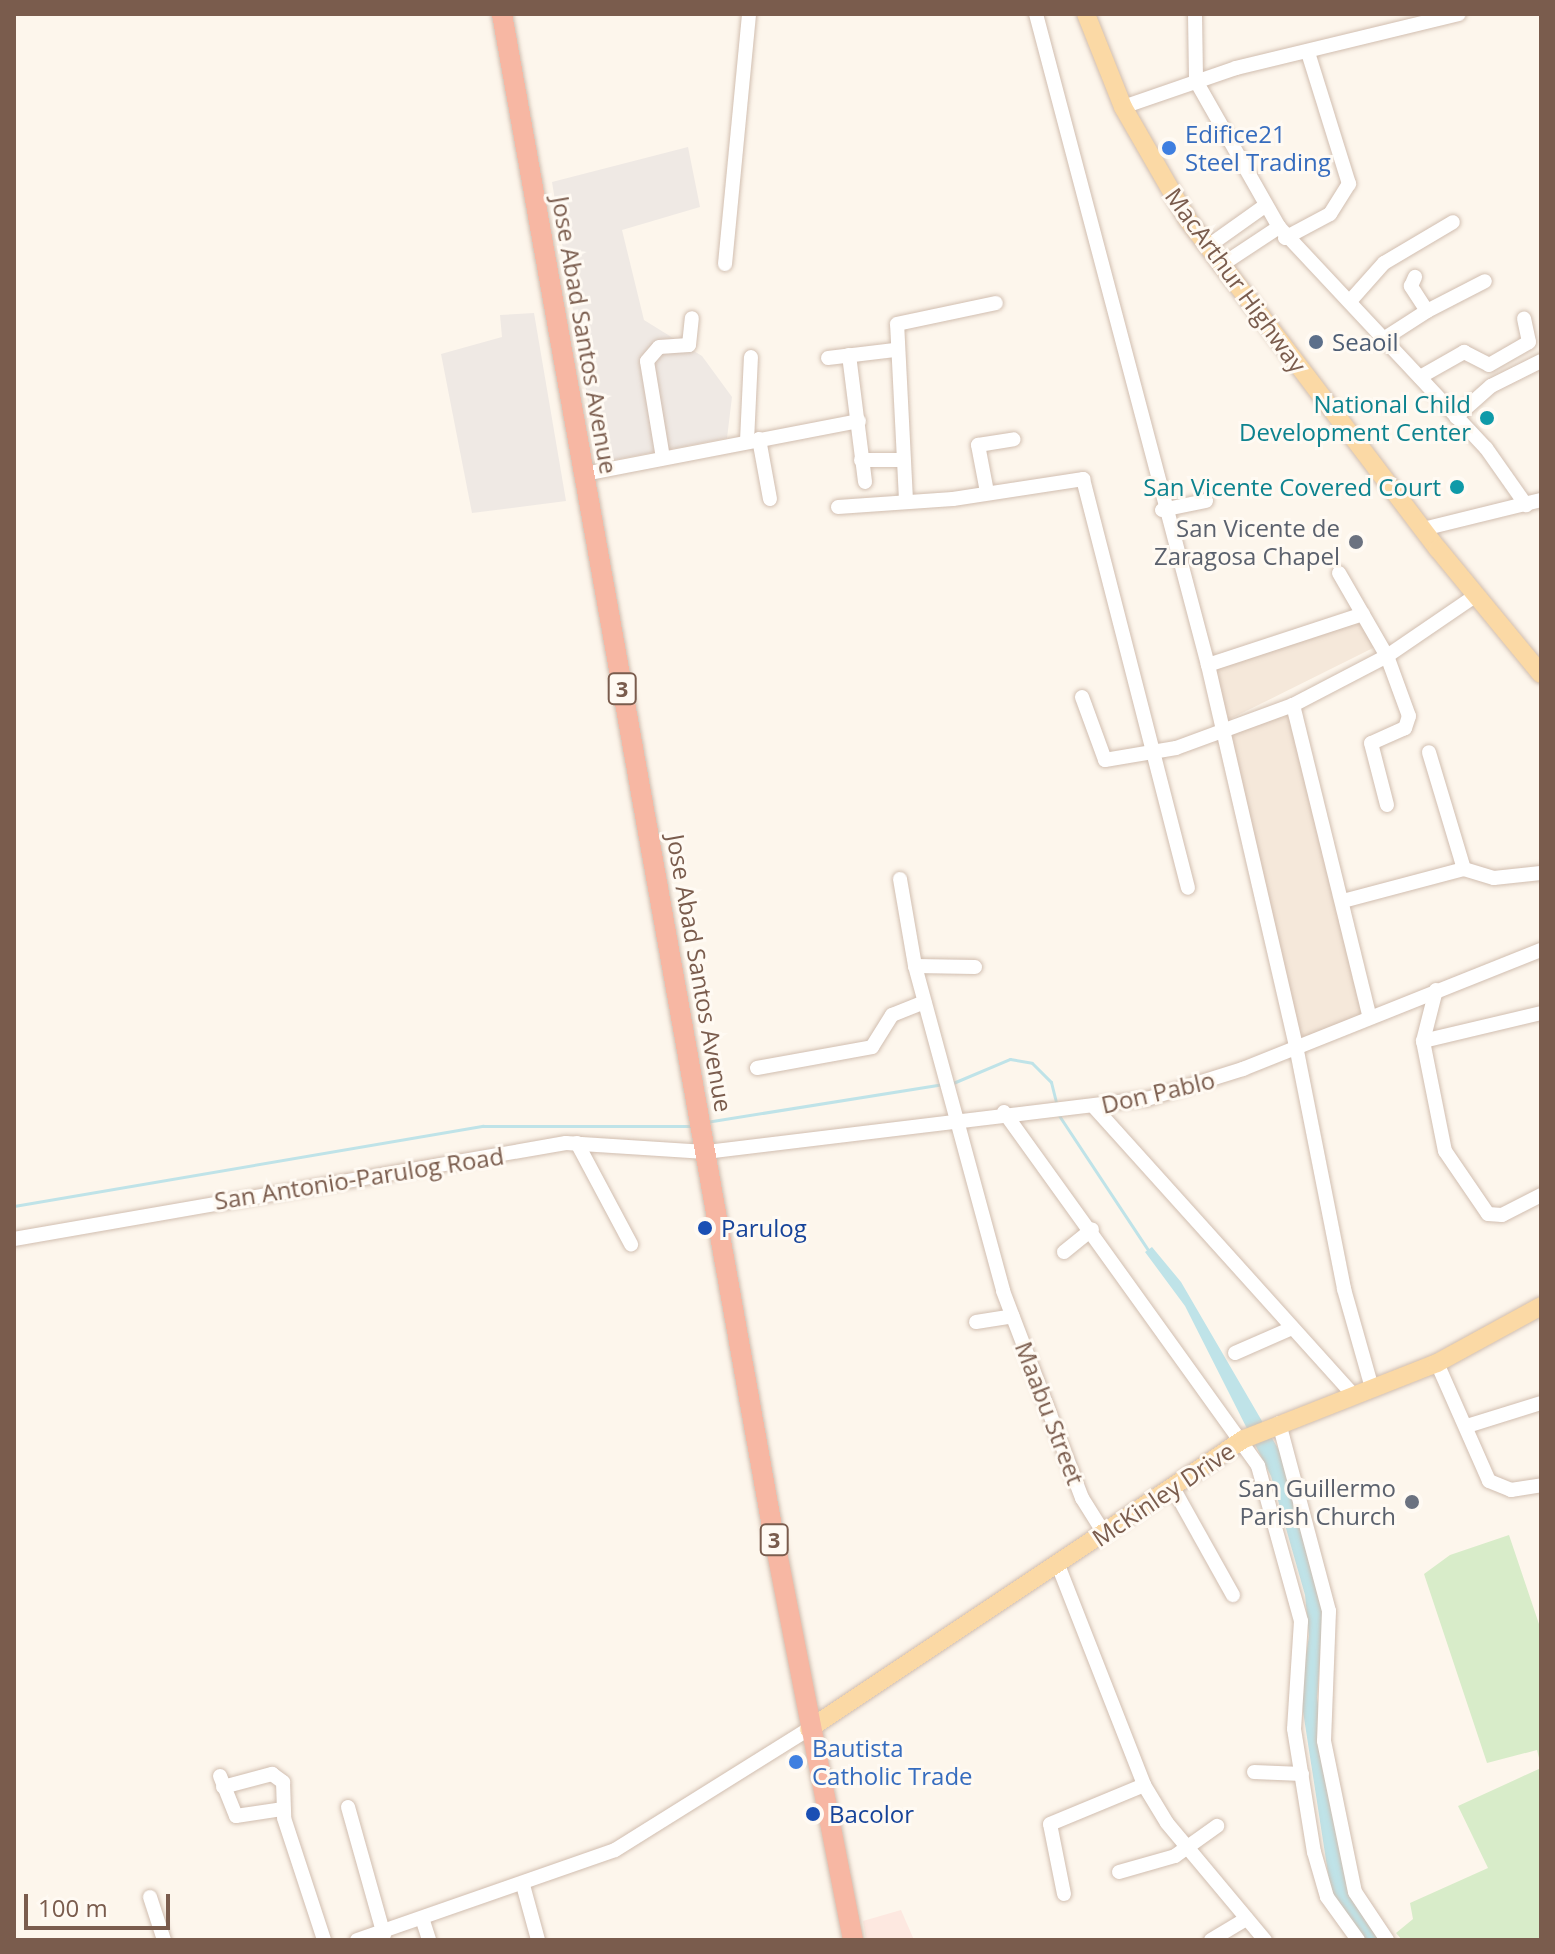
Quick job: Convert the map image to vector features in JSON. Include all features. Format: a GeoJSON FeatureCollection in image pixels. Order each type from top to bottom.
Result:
{"type":"FeatureCollection","features":[{"type":"Feature","properties":{"kind":"highway","name":"Jose Abad Santos Avenue"},"geometry":{"type":"LineString","coordinates":[[502,14],[809,1729],[853,1940]]}},
{"type":"Feature","properties":{"kind":"main road","name":"MacArthur Highway"},"geometry":{"type":"LineString","coordinates":[[1086,14],[1123,107],[1220,266],[1475,596],[1541,674]]}},
{"type":"Feature","properties":{"kind":"main road","name":"McKinley Drive"},"geometry":{"type":"LineString","coordinates":[[809,1729],[1246,1438],[1437,1363],[1541,1306]]}},
{"type":"Feature","properties":{"kind":"street"},"geometry":{"type":"LineString","coordinates":[[725,264],[749,14]]}},
{"type":"Feature","properties":{"kind":"street"},"geometry":{"type":"LineString","coordinates":[[1036,14],[1110,280],[1162,510],[1208,665],[1296,1046],[1344,1289],[1372,1388]]}},
{"type":"Feature","properties":{"kind":"street"},"geometry":{"type":"LineString","coordinates":[[1195,14],[1196,81],[1282,233],[1317,261],[1382,340],[1420,377],[1535,504],[1423,529]]}},
{"type":"Feature","properties":{"kind":"street"},"geometry":{"type":"LineString","coordinates":[[1123,107],[1196,81],[1308,52],[1410,20],[1459,14]]}},
{"type":"Feature","properties":{"kind":"street"},"geometry":{"type":"LineString","coordinates":[[1220,266],[1282,233],[1330,214],[1349,184],[1308,52]]}},
{"type":"Feature","properties":{"kind":"street"},"geometry":{"type":"LineString","coordinates":[[1207,247],[1266,205]]}},
{"type":"Feature","properties":{"kind":"street"},"geometry":{"type":"LineString","coordinates":[[1351,300],[1384,263],[1453,222]]}},
{"type":"Feature","properties":{"kind":"street"},"geometry":{"type":"LineString","coordinates":[[1415,277],[1411,286],[1427,311]]}},
{"type":"Feature","properties":{"kind":"street"},"geometry":{"type":"LineString","coordinates":[[1382,340],[1427,311],[1485,281]]}},
{"type":"Feature","properties":{"kind":"street"},"geometry":{"type":"LineString","coordinates":[[906,500],[895,350],[900,321],[996,303]]}},
{"type":"Feature","properties":{"kind":"street"},"geometry":{"type":"LineString","coordinates":[[663,458],[647,361],[659,347],[689,345],[692,318]]}},
{"type":"Feature","properties":{"kind":"street"},"geometry":{"type":"LineString","coordinates":[[1420,377],[1464,352],[1489,365],[1529,342],[1524,319]]}},
{"type":"Feature","properties":{"kind":"street"},"geometry":{"type":"LineString","coordinates":[[828,358],[895,350]]}},
{"type":"Feature","properties":{"kind":"street"},"geometry":{"type":"LineString","coordinates":[[849,355],[865,482]]}},
{"type":"Feature","properties":{"kind":"street"},"geometry":{"type":"LineString","coordinates":[[751,357],[753,440],[770,499]]}},
{"type":"Feature","properties":{"kind":"street"},"geometry":{"type":"LineString","coordinates":[[1456,417],[1491,386],[1541,361]]}},
{"type":"Feature","properties":{"kind":"street"},"geometry":{"type":"LineString","coordinates":[[584,474],[859,421]]}},
{"type":"Feature","properties":{"kind":"street"},"geometry":{"type":"LineString","coordinates":[[987,492],[978,445],[1014,439]]}},
{"type":"Feature","properties":{"kind":"street"},"geometry":{"type":"LineString","coordinates":[[861,460],[902,460]]}},
{"type":"Feature","properties":{"kind":"street"},"geometry":{"type":"LineString","coordinates":[[838,507],[1083,479],[1188,888]]}},
{"type":"Feature","properties":{"kind":"street"},"geometry":{"type":"LineString","coordinates":[[1162,510],[1206,501]]}},
{"type":"Feature","properties":{"kind":"street"},"geometry":{"type":"LineString","coordinates":[[1339,573],[1387,656],[1409,716],[1405,728],[1371,743],[1387,805]]}},
{"type":"Feature","properties":{"kind":"street"},"geometry":{"type":"LineString","coordinates":[[1082,697],[1105,760],[1225,735],[1293,705],[1387,656],[1475,596]]}},
{"type":"Feature","properties":{"kind":"street"},"geometry":{"type":"LineString","coordinates":[[1208,665],[1363,614]]}},
{"type":"Feature","properties":{"kind":"street"},"geometry":{"type":"LineString","coordinates":[[1293,705],[1369,1015]]}},
{"type":"Feature","properties":{"kind":"street"},"geometry":{"type":"LineString","coordinates":[[1429,752],[1464,869]]}},
{"type":"Feature","properties":{"kind":"street"},"geometry":{"type":"LineString","coordinates":[[1343,901],[1464,869],[1494,878],[1541,873]]}},
{"type":"Feature","properties":{"kind":"street","name":"Maabu Street"},"geometry":{"type":"LineString","coordinates":[[900,879],[915,966],[1003,1291],[1082,1498],[1103,1531]]}},
{"type":"Feature","properties":{"kind":"street","name":"Don Pablo"},"geometry":{"type":"LineString","coordinates":[[703,1137],[957,1120],[1056,1106],[1095,1108],[1199,1085],[1369,1015],[1541,950]]}},
{"type":"Feature","properties":{"kind":"street"},"geometry":{"type":"LineString","coordinates":[[915,966],[975,967]]}},
{"type":"Feature","properties":{"kind":"street"},"geometry":{"type":"LineString","coordinates":[[1436,990],[1423,1041],[1445,1151],[1477,1205],[1502,1215],[1541,1195]]}},
{"type":"Feature","properties":{"kind":"street"},"geometry":{"type":"LineString","coordinates":[[757,1068],[872,1047],[892,1015],[925,1002]]}},
{"type":"Feature","properties":{"kind":"street"},"geometry":{"type":"LineString","coordinates":[[1423,1041],[1541,1013]]}},
{"type":"Feature","properties":{"kind":"street"},"geometry":{"type":"LineString","coordinates":[[1095,1108],[1353,1395]]}},
{"type":"Feature","properties":{"kind":"street"},"geometry":{"type":"LineString","coordinates":[[1004,1112],[1246,1438],[1280,1528],[1299,1606],[1294,1729],[1327,1897],[1358,1940]]}},
{"type":"Feature","properties":{"kind":"street","name":"San Antonio-Parulog Road"},"geometry":{"type":"LineString","coordinates":[[14,1239],[342,1177],[577,1143],[703,1137]]}},
{"type":"Feature","properties":{"kind":"street"},"geometry":{"type":"LineString","coordinates":[[577,1143],[631,1244]]}},
{"type":"Feature","properties":{"kind":"street"},"geometry":{"type":"LineString","coordinates":[[1064,1252],[1092,1229]]}},
{"type":"Feature","properties":{"kind":"street"},"geometry":{"type":"LineString","coordinates":[[976,1322],[1013,1316]]}},
{"type":"Feature","properties":{"kind":"street"},"geometry":{"type":"LineString","coordinates":[[1235,1353],[1292,1328]]}},
{"type":"Feature","properties":{"kind":"street"},"geometry":{"type":"LineString","coordinates":[[1437,1363],[1489,1481],[1511,1490],[1541,1485]]}},
{"type":"Feature","properties":{"kind":"street"},"geometry":{"type":"LineString","coordinates":[[1467,1426],[1541,1403]]}},
{"type":"Feature","properties":{"kind":"street"},"geometry":{"type":"LineString","coordinates":[[1273,1425],[1329,1611],[1324,1741],[1352,1879],[1387,1940]]}},
{"type":"Feature","properties":{"kind":"street"},"geometry":{"type":"LineString","coordinates":[[1172,1486],[1233,1595]]}},
{"type":"Feature","properties":{"kind":"street"},"geometry":{"type":"LineString","coordinates":[[1058,1565],[1144,1785],[1188,1849],[1265,1940]]}},
{"type":"Feature","properties":{"kind":"street"},"geometry":{"type":"LineString","coordinates":[[357,1940],[384,1935],[523,1885],[660,1825],[809,1729]]}},
{"type":"Feature","properties":{"kind":"street"},"geometry":{"type":"LineString","coordinates":[[1254,1772],[1302,1774]]}},
{"type":"Feature","properties":{"kind":"street"},"geometry":{"type":"LineString","coordinates":[[283,1809],[236,1816],[221,1781],[276,1775],[286,1790],[283,1809],[324,1940]]}},
{"type":"Feature","properties":{"kind":"street"},"geometry":{"type":"LineString","coordinates":[[1064,1894],[1050,1824],[1144,1785]]}},
{"type":"Feature","properties":{"kind":"street"},"geometry":{"type":"LineString","coordinates":[[348,1807],[384,1935]]}},
{"type":"Feature","properties":{"kind":"street"},"geometry":{"type":"LineString","coordinates":[[1119,1872],[1188,1849],[1217,1826]]}},
{"type":"Feature","properties":{"kind":"street"},"geometry":{"type":"LineString","coordinates":[[523,1885],[538,1940]]}},
{"type":"Feature","properties":{"kind":"street"},"geometry":{"type":"LineString","coordinates":[[150,1897],[164,1940]]}},
{"type":"Feature","properties":{"kind":"street"},"geometry":{"type":"LineString","coordinates":[[1211,1940],[1246,1919]]}},
{"type":"Feature","properties":{"kind":"street"},"geometry":{"type":"LineString","coordinates":[[423,1921],[429,1940]]}},
{"type":"Feature","properties":{"kind":"shaded area"},"geometry":{"type":"Polygon","coordinates":[[[688,147],[700,207],[622,230],[644,320],[702,356],[732,397],[727,438],[598,463],[552,182],[688,147]]]}},
{"type":"Feature","properties":{"kind":"shaded area"},"geometry":{"type":"Polygon","coordinates":[[[534,313],[566,501],[472,513],[441,354],[502,337],[500,315],[534,313]]]}},
{"type":"Feature","properties":{"kind":"shaded area"},"geometry":{"type":"Polygon","coordinates":[[[1361,611],[1377,646],[1226,721],[1212,665],[1361,611]]]}},
{"type":"Feature","properties":{"kind":"shaded area"},"geometry":{"type":"Polygon","coordinates":[[[1290,704],[1365,1012],[1299,1045],[1230,735],[1290,704]]]}},
{"type":"Feature","properties":{"kind":"shaded area"},"geometry":{"type":"Polygon","coordinates":[[[901,1910],[914,1940],[866,1940],[863,1921],[901,1910]]]}},
{"type":"Feature","properties":{"kind":"green space"},"geometry":{"type":"Polygon","coordinates":[[[1509,1535],[1541,1630],[1541,1766],[1537,1750],[1487,1763],[1424,1574],[1450,1555],[1509,1535]]]}},
{"type":"Feature","properties":{"kind":"green space"},"geometry":{"type":"Polygon","coordinates":[[[1541,1768],[1541,1940],[1402,1940],[1396,1933],[1413,1919],[1410,1903],[1488,1868],[1458,1806],[1541,1768]]]}},
{"type":"Feature","properties":{"kind":"water"},"geometry":{"type":"Polygon","coordinates":[[[1152,1247],[1181,1282],[1280,1452],[1324,1605],[1317,1698],[1347,1889],[1381,1940],[1363,1940],[1332,1899],[1300,1692],[1309,1636],[1305,1595],[1271,1476],[1185,1306],[1145,1252],[1152,1247]]]}},
{"type":"Feature","properties":{"kind":"waterway"},"geometry":{"type":"LineString","coordinates":[[953,1083],[1010,1059],[1032,1063],[1051,1082],[1057,1106]]}},
{"type":"Feature","properties":{"kind":"waterway"},"geometry":{"type":"LineString","coordinates":[[706,1122],[942,1084]]}},
{"type":"Feature","properties":{"kind":"waterway"},"geometry":{"type":"LineString","coordinates":[[1058,1114],[1148,1250]]}},
{"type":"Feature","properties":{"kind":"waterway"},"geometry":{"type":"LineString","coordinates":[[14,1206],[483,1126],[691,1126]]}},
{"type":"Feature","properties":{"kind":"place","name":"Edifice21 Steel Trading"},"geometry":{"type":"Point","coordinates":[1169,148]}},
{"type":"Feature","properties":{"kind":"place","name":"Seaoil"},"geometry":{"type":"Point","coordinates":[1316,342]}},
{"type":"Feature","properties":{"kind":"place","name":"National Child Development Center"},"geometry":{"type":"Point","coordinates":[1487,418]}},
{"type":"Feature","properties":{"kind":"place","name":"San Vicente Covered Court"},"geometry":{"type":"Point","coordinates":[1457,487]}},
{"type":"Feature","properties":{"kind":"place","name":"San Vicente de Zaragosa Chapel"},"geometry":{"type":"Point","coordinates":[1356,542]}},
{"type":"Feature","properties":{"kind":"place","name":"Parulog"},"geometry":{"type":"Point","coordinates":[705,1228]}},
{"type":"Feature","properties":{"kind":"place","name":"San Guillermo Parish Church"},"geometry":{"type":"Point","coordinates":[1412,1502]}},
{"type":"Feature","properties":{"kind":"place","name":"Bautista Catholic Trade"},"geometry":{"type":"Point","coordinates":[796,1762]}},
{"type":"Feature","properties":{"kind":"place","name":"Bacolor"},"geometry":{"type":"Point","coordinates":[813,1814]}}]}
